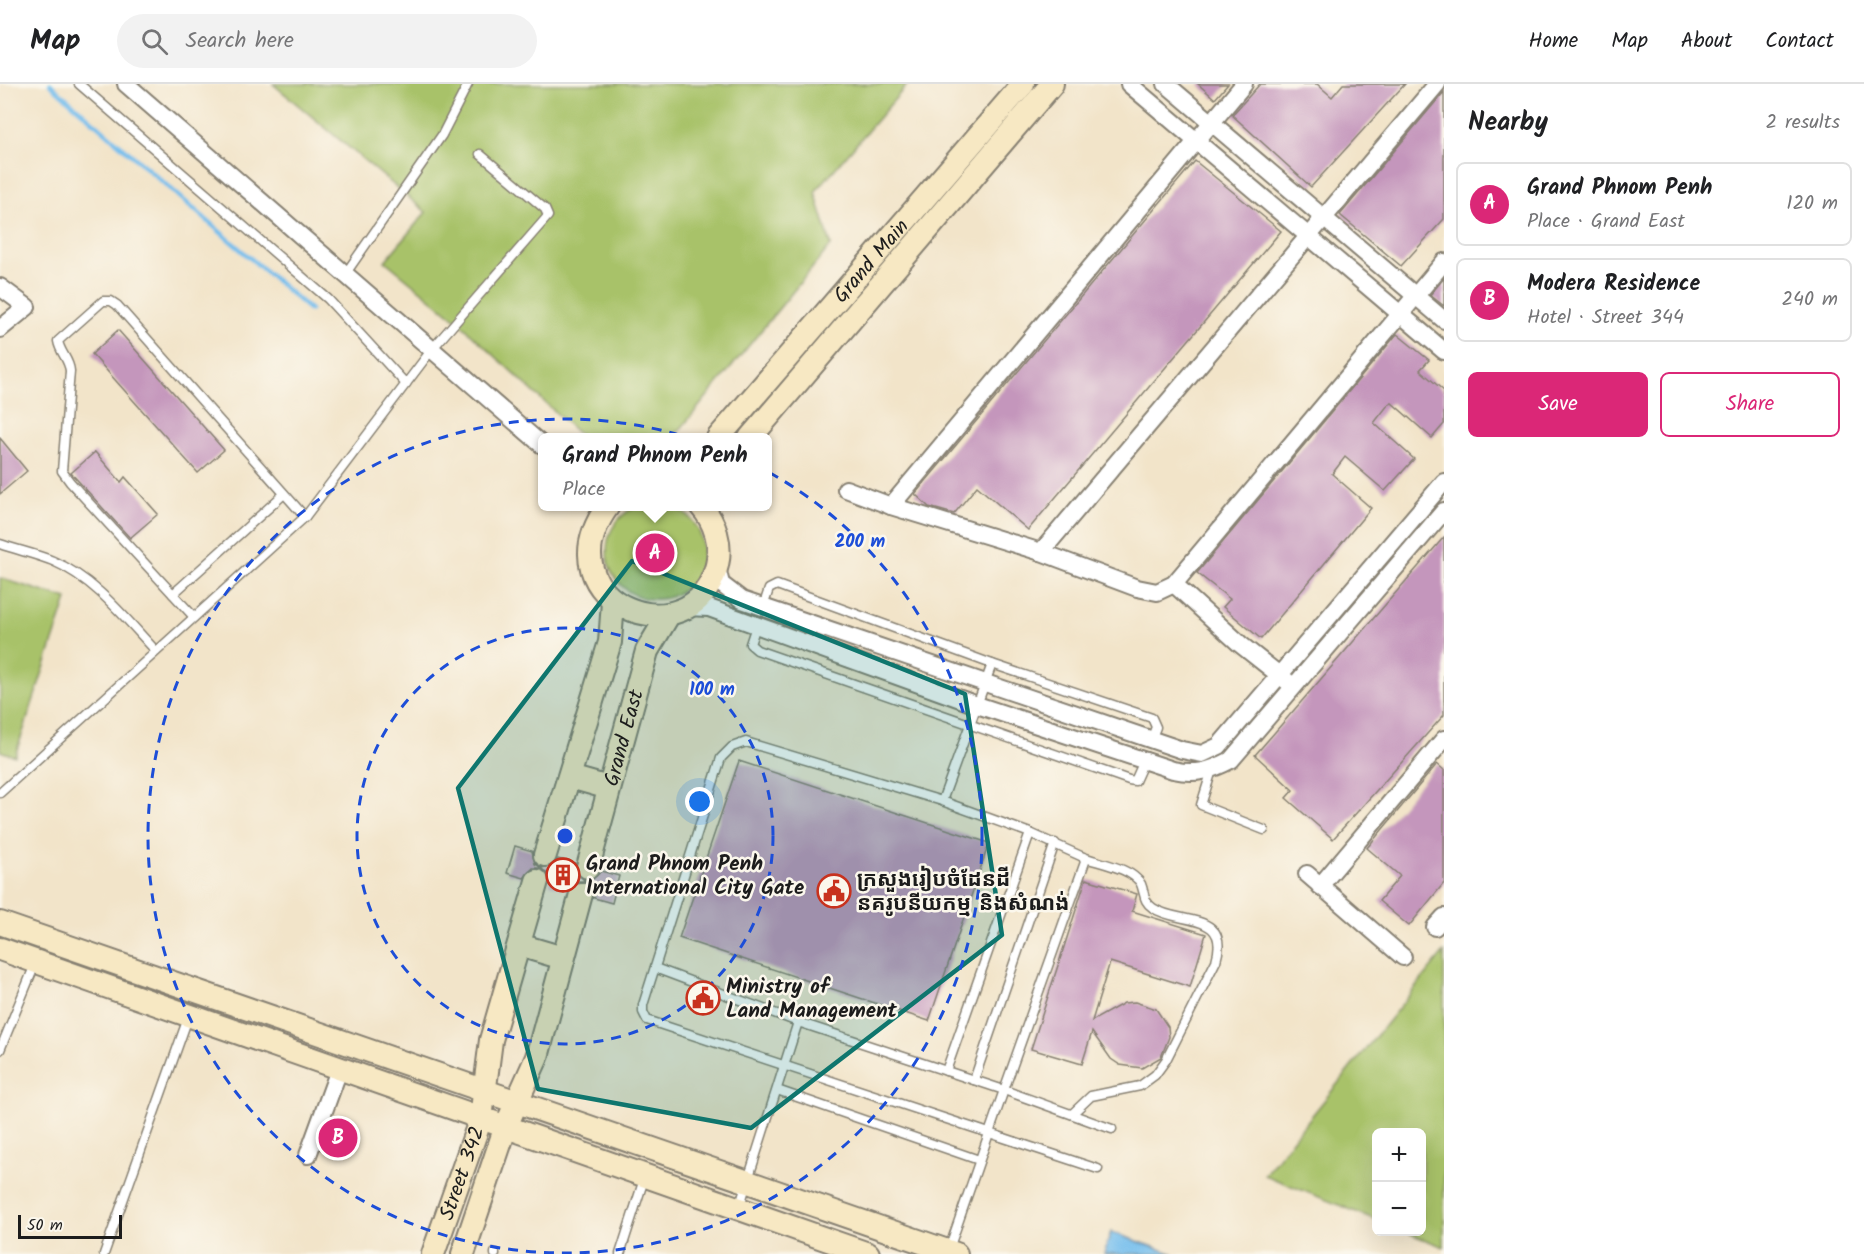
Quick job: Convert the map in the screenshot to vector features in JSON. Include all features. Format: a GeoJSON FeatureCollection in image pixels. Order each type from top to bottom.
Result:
{"type":"FeatureCollection","features":[{"type":"Feature","properties":{"kind":"street"},"geometry":{"type":"LineString","coordinates":[[126,84],[538,441]]}},
{"type":"Feature","properties":{"kind":"street","name":"Grand Main"},"geometry":{"type":"LineString","coordinates":[[722,433],[1023,84]]}},
{"type":"Feature","properties":{"kind":"street","name":"Grand Main"},"geometry":{"type":"LineString","coordinates":[[754,433],[1052,84]]}},
{"type":"Feature","properties":{"kind":"street"},"geometry":{"type":"LineString","coordinates":[[1129,84],[1444,351]]}},
{"type":"Feature","properties":{"kind":"street"},"geometry":{"type":"LineString","coordinates":[[1166,84],[1444,320]]}},
{"type":"Feature","properties":{"kind":"street"},"geometry":{"type":"LineString","coordinates":[[891,506],[1244,84]]}},
{"type":"Feature","properties":{"kind":"street"},"geometry":{"type":"LineString","coordinates":[[1041,552],[1322,217],[1437,84]]}},
{"type":"Feature","properties":{"kind":"street"},"geometry":{"type":"LineString","coordinates":[[846,489],[891,506],[1041,552],[1137,588],[1157,592],[1174,584],[1444,262]]}},
{"type":"Feature","properties":{"kind":"street"},"geometry":{"type":"LineString","coordinates":[[0,287],[27,307],[0,329]]}},
{"type":"Feature","properties":{"kind":"street"},"geometry":{"type":"LineString","coordinates":[[706,511],[718,537],[717,568],[721,584],[729,593],[763,608],[1151,740],[1182,750],[1208,752],[1219,746],[1444,482]]}},
{"type":"Feature","properties":{"kind":"street"},"geometry":{"type":"LineString","coordinates":[[605,511],[596,523],[591,537],[590,556],[593,574],[602,590],[613,602],[632,612],[650,615],[709,608],[977,705],[1144,761],[1193,774],[1212,770],[1230,760],[1444,511]]}},
{"type":"Feature","properties":{"kind":"street","name":"Grand East"},"geometry":{"type":"LineString","coordinates":[[588,867],[647,651],[677,610],[702,595],[717,568]]}},
{"type":"Feature","properties":{"kind":"street"},"geometry":{"type":"LineString","coordinates":[[1174,584],[1240,644],[1293,687]]}},
{"type":"Feature","properties":{"kind":"street","name":"Grand East"},"geometry":{"type":"LineString","coordinates":[[545,855],[610,642],[613,602]]}},
{"type":"Feature","properties":{"kind":"street"},"geometry":{"type":"LineString","coordinates":[[1144,761],[1151,740]]}},
{"type":"Feature","properties":{"kind":"street"},"geometry":{"type":"LineString","coordinates":[[1320,886],[1444,740]]}},
{"type":"Feature","properties":{"kind":"street"},"geometry":{"type":"LineString","coordinates":[[1208,752],[1212,770]]}},
{"type":"Feature","properties":{"kind":"street"},"geometry":{"type":"LineString","coordinates":[[570,777],[609,788]]}},
{"type":"Feature","properties":{"kind":"street"},"geometry":{"type":"LineString","coordinates":[[1307,874],[1403,957]]}},
{"type":"Feature","properties":{"kind":"street"},"geometry":{"type":"LineString","coordinates":[[484,1092],[491,1040],[537,882]]}},
{"type":"Feature","properties":{"kind":"street"},"geometry":{"type":"LineString","coordinates":[[516,1103],[537,1057],[581,894]]}},
{"type":"Feature","properties":{"kind":"street"},"geometry":{"type":"LineString","coordinates":[[0,923],[951,1253]]}},
{"type":"Feature","properties":{"kind":"street"},"geometry":{"type":"LineString","coordinates":[[519,945],[563,958]]}},
{"type":"Feature","properties":{"kind":"street"},"geometry":{"type":"LineString","coordinates":[[0,949],[867,1254]]}},
{"type":"Feature","properties":{"kind":"street"},"geometry":{"type":"LineString","coordinates":[[308,1155],[340,1067]]}},
{"type":"Feature","properties":{"kind":"street","name":"Street 342"},"geometry":{"type":"LineString","coordinates":[[433,1254],[481,1118],[484,1092]]}},
{"type":"Feature","properties":{"kind":"street","name":"Street 342"},"geometry":{"type":"LineString","coordinates":[[463,1254],[506,1126],[516,1103]]}},
{"type":"Feature","properties":{"kind":"lane"},"geometry":{"type":"LineString","coordinates":[[79,84],[328,299],[406,384]]}},
{"type":"Feature","properties":{"kind":"lane"},"geometry":{"type":"LineString","coordinates":[[346,273],[442,135],[468,84]]}},
{"type":"Feature","properties":{"kind":"lane"},"geometry":{"type":"LineString","coordinates":[[0,793],[305,517],[433,348],[548,216],[545,209],[480,154]]}},
{"type":"Feature","properties":{"kind":"lane"},"geometry":{"type":"LineString","coordinates":[[194,617],[62,471],[70,371],[70,363],[59,349],[58,341],[64,334],[103,301],[111,301],[117,305],[305,517]]}},
{"type":"Feature","properties":{"kind":"lane"},"geometry":{"type":"LineString","coordinates":[[173,594],[284,494]]}},
{"type":"Feature","properties":{"kind":"lane"},"geometry":{"type":"LineString","coordinates":[[0,544],[53,561],[101,592],[156,651]]}},
{"type":"Feature","properties":{"kind":"lane"},"geometry":{"type":"LineString","coordinates":[[763,608],[769,589],[777,585],[992,664],[1152,718],[1156,727],[1151,740]]}},
{"type":"Feature","properties":{"kind":"lane"},"geometry":{"type":"LineString","coordinates":[[756,626],[750,644],[757,650],[1130,780],[1136,781],[1139,777],[1144,761]]}},
{"type":"Feature","properties":{"kind":"lane"},"geometry":{"type":"LineString","coordinates":[[942,801],[992,664]]}},
{"type":"Feature","properties":{"kind":"lane"},"geometry":{"type":"LineString","coordinates":[[1072,1114],[1091,1096],[1140,1086],[1155,1075],[1166,1060],[1216,961],[1220,945],[1208,925],[1157,910],[1147,904],[1140,884],[1131,874],[1083,857],[1030,833],[942,801],[746,742],[732,747],[722,758],[643,1005],[643,1012],[647,1020],[1098,1169]]}},
{"type":"Feature","properties":{"kind":"lane"},"geometry":{"type":"LineString","coordinates":[[1212,770],[1201,806],[1264,830]]}},
{"type":"Feature","properties":{"kind":"lane"},"geometry":{"type":"LineString","coordinates":[[946,1071],[1030,833]]}},
{"type":"Feature","properties":{"kind":"lane"},"geometry":{"type":"LineString","coordinates":[[974,1080],[1055,843]]}},
{"type":"Feature","properties":{"kind":"lane"},"geometry":{"type":"LineString","coordinates":[[951,1253],[979,1160],[1084,862],[1083,857]]}},
{"type":"Feature","properties":{"kind":"lane"},"geometry":{"type":"LineString","coordinates":[[0,1050],[36,961]]}},
{"type":"Feature","properties":{"kind":"lane"},"geometry":{"type":"LineString","coordinates":[[655,968],[798,1022],[1004,1090],[1112,1129]]}},
{"type":"Feature","properties":{"kind":"lane"},"geometry":{"type":"LineString","coordinates":[[104,1254],[189,1015]]}},
{"type":"Feature","properties":{"kind":"lane"},"geometry":{"type":"LineString","coordinates":[[738,1209],[798,1022]]}},
{"type":"Feature","properties":{"kind":"lane"},"geometry":{"type":"LineString","coordinates":[[777,1090],[979,1160]]}},
{"type":"Feature","properties":{"kind":"lane"},"geometry":{"type":"LineString","coordinates":[[620,1254],[645,1176]]}},
{"type":"Feature","properties":{"kind":"highlighted area"},"geometry":{"type":"Polygon","coordinates":[[[632,561],[965,694],[1002,935],[751,1128],[538,1089],[458,788],[632,561]]]}},
{"type":"Feature","properties":{"kind":"green space"},"geometry":{"type":"Polygon","coordinates":[[[273,84],[908,84],[815,192],[831,245],[677,433],[578,433],[452,316],[385,261],[426,212],[273,84]]]}},
{"type":"Feature","properties":{"kind":"green space"},"geometry":{"type":"Polygon","coordinates":[[[628,511],[682,511],[695,524],[702,542],[702,560],[695,578],[682,591],[664,598],[646,598],[628,591],[615,578],[608,560],[608,542],[611,533],[615,524],[628,511]]]}},
{"type":"Feature","properties":{"kind":"green space"},"geometry":{"type":"Polygon","coordinates":[[[0,578],[67,599],[15,756],[0,751],[0,578]]]}},
{"type":"Feature","properties":{"kind":"green space"},"geometry":{"type":"Polygon","coordinates":[[[1444,952],[1444,1247],[1415,1236],[1426,1236],[1426,1128],[1372,1128],[1372,1218],[1264,1175],[1444,952]]]}},
{"type":"Feature","properties":{"kind":"water"},"geometry":{"type":"Polygon","coordinates":[[[1111,1232],[1174,1254],[1104,1254],[1111,1232]]]}},
{"type":"Feature","properties":{"kind":"building"},"geometry":{"type":"Polygon","coordinates":[[[1198,84],[1228,84],[1215,99],[1198,84]]]}},
{"type":"Feature","properties":{"kind":"building"},"geometry":{"type":"Polygon","coordinates":[[[1260,84],[1317,84],[1332,97],[1343,84],[1405,84],[1311,187],[1232,115],[1260,84]]]}},
{"type":"Feature","properties":{"kind":"building"},"geometry":{"type":"Polygon","coordinates":[[[1444,92],[1444,219],[1401,266],[1340,215],[1444,92]]]}},
{"type":"Feature","properties":{"kind":"building"},"geometry":{"type":"Polygon","coordinates":[[[1195,161],[1281,231],[1028,530],[977,486],[954,514],[929,507],[915,494],[1195,161]]]}},
{"type":"Feature","properties":{"kind":"building"},"geometry":{"type":"Polygon","coordinates":[[[1444,278],[1444,306],[1430,295],[1444,278]]]}},
{"type":"Feature","properties":{"kind":"building"},"geometry":{"type":"Polygon","coordinates":[[[118,330],[224,450],[198,473],[92,354],[118,330]]]}},
{"type":"Feature","properties":{"kind":"building"},"geometry":{"type":"Polygon","coordinates":[[[1397,334],[1429,360],[1420,370],[1444,391],[1444,424],[1432,438],[1392,403],[1388,405],[1374,423],[1414,459],[1385,491],[1345,457],[1332,474],[1371,508],[1261,639],[1223,607],[1230,599],[1197,573],[1397,334]]]}},
{"type":"Feature","properties":{"kind":"building"},"geometry":{"type":"Polygon","coordinates":[[[0,438],[27,471],[0,494],[0,438]]]}},
{"type":"Feature","properties":{"kind":"building"},"geometry":{"type":"Polygon","coordinates":[[[95,452],[121,482],[125,477],[158,514],[130,538],[71,473],[95,452]]]}},
{"type":"Feature","properties":{"kind":"building"},"geometry":{"type":"Polygon","coordinates":[[[1444,537],[1444,715],[1333,839],[1286,798],[1293,790],[1255,755],[1444,537]]]}},
{"type":"Feature","properties":{"kind":"building","name":"ក្រសួងរៀបចំដែនដី នគរូបនីយកម្ម និងសំណង់"},"geometry":{"type":"Polygon","coordinates":[[[739,761],[989,843],[929,1021],[679,938],[739,761]]]}},
{"type":"Feature","properties":{"kind":"building"},"geometry":{"type":"Polygon","coordinates":[[[1437,764],[1444,770],[1444,883],[1409,926],[1379,901],[1400,876],[1367,848],[1437,764]]]}},
{"type":"Feature","properties":{"kind":"building","name":"Grand Phnom Penh International City Gate"},"geometry":{"type":"Polygon","coordinates":[[[515,846],[532,851],[535,864],[542,868],[554,865],[558,859],[575,863],[575,871],[584,880],[592,880],[601,871],[619,876],[612,903],[594,898],[594,890],[585,881],[577,881],[568,890],[550,885],[550,877],[541,868],[533,868],[524,878],[507,873],[515,846]]]}},
{"type":"Feature","properties":{"kind":"building"},"geometry":{"type":"Polygon","coordinates":[[[1086,879],[1137,894],[1132,911],[1206,934],[1190,987],[1110,962],[1092,1021],[1124,1003],[1135,1002],[1156,1009],[1168,1027],[1169,1037],[1161,1057],[1142,1068],[1120,1065],[1111,1059],[1092,1032],[1082,1064],[1031,1049],[1086,879]]]}},
{"type":"Feature","properties":{"kind":"waterway"},"geometry":{"type":"LineString","coordinates":[[50,84],[310,310]]}},
{"type":"Feature","properties":{"kind":"place","name":"Grand Phnom Penh"},"geometry":{"type":"Point","coordinates":[655,553]}},
{"type":"Feature","properties":{"kind":"place","name":"Grand Phnom Penh International City Gate"},"geometry":{"type":"Point","coordinates":[563,875]}},
{"type":"Feature","properties":{"kind":"place","name":"ក្រសួងរៀបចំដែនដី នគរូបនីយកម្ម និងសំណង់"},"geometry":{"type":"Point","coordinates":[834,891]}},
{"type":"Feature","properties":{"kind":"place","name":"Ministry of Land Management"},"geometry":{"type":"Point","coordinates":[703,998]}},
{"type":"Feature","properties":{"kind":"place","name":"Modera Residence"},"geometry":{"type":"Point","coordinates":[338,1138]}}]}
